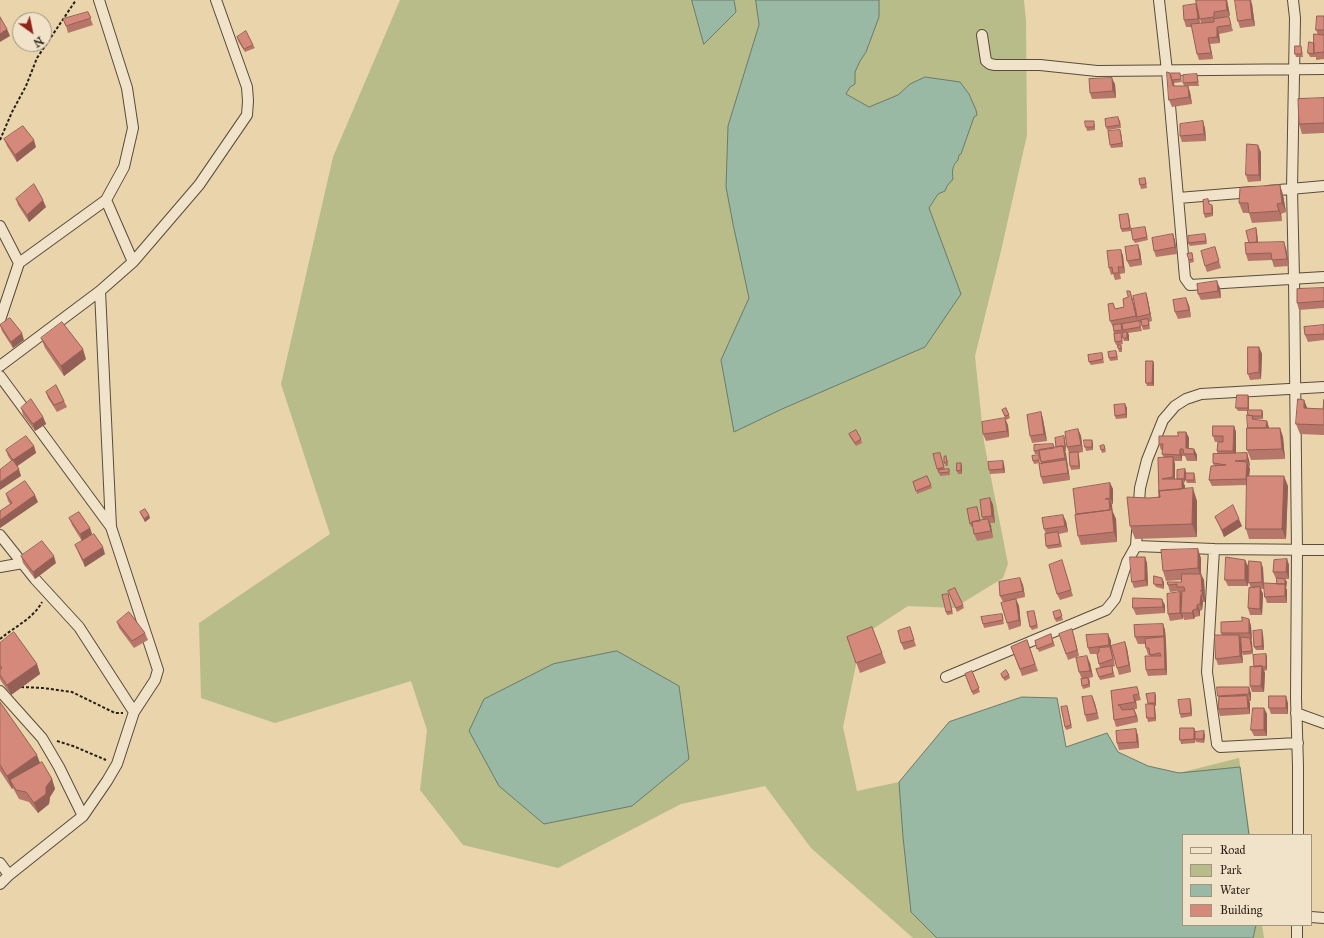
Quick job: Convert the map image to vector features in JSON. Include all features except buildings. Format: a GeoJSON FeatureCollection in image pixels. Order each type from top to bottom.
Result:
{"type":"FeatureCollection","features":[{"type":"Feature","properties":{"kind":"street"},"geometry":{"type":"LineString","coordinates":[[0,320],[19,264],[106,200],[124,167],[133,128],[128,88],[99,0]]}},
{"type":"Feature","properties":{"kind":"street"},"geometry":{"type":"LineString","coordinates":[[0,366],[100,291],[133,262],[199,185],[247,115],[247,87],[216,0]]}},
{"type":"Feature","properties":{"kind":"street"},"geometry":{"type":"LineString","coordinates":[[1159,0],[1167,71],[1185,278],[1190,285],[1324,277]]}},
{"type":"Feature","properties":{"kind":"street"},"geometry":{"type":"LineString","coordinates":[[1293,0],[1295,18],[1292,189],[1296,388],[1296,713],[1298,743],[1298,834]]}},
{"type":"Feature","properties":{"kind":"street"},"geometry":{"type":"LineString","coordinates":[[982,35],[986,61],[995,65],[1040,65],[1097,72],[1324,69]]}},
{"type":"Feature","properties":{"kind":"street"},"geometry":{"type":"LineString","coordinates":[[1178,198],[1324,186]]}},
{"type":"Feature","properties":{"kind":"street"},"geometry":{"type":"LineString","coordinates":[[106,200],[133,262]]}},
{"type":"Feature","properties":{"kind":"street"},"geometry":{"type":"LineString","coordinates":[[0,226],[19,264]]}},
{"type":"Feature","properties":{"kind":"street"},"geometry":{"type":"LineString","coordinates":[[0,884],[82,816],[108,781],[117,764],[134,712],[155,680],[158,670],[111,527],[100,291]]}},
{"type":"Feature","properties":{"kind":"street"},"geometry":{"type":"LineString","coordinates":[[0,376],[111,527]]}},
{"type":"Feature","properties":{"kind":"street"},"geometry":{"type":"LineString","coordinates":[[946,677],[1106,610],[1110,606],[1115,600],[1127,562],[1136,546],[1140,488],[1147,460],[1163,420],[1174,406],[1186,399],[1201,394],[1324,387]]}},
{"type":"Feature","properties":{"kind":"street"},"geometry":{"type":"LineString","coordinates":[[0,535],[46,592],[79,627],[134,712]]}},
{"type":"Feature","properties":{"kind":"street"},"geometry":{"type":"LineString","coordinates":[[1136,546],[1297,551],[1324,550]]}},
{"type":"Feature","properties":{"kind":"street"},"geometry":{"type":"LineString","coordinates":[[1214,549],[1207,672],[1217,744],[1220,747],[1298,743]]}},
{"type":"Feature","properties":{"kind":"street"},"geometry":{"type":"LineString","coordinates":[[0,567],[23,563]]}},
{"type":"Feature","properties":{"kind":"street"},"geometry":{"type":"LineString","coordinates":[[1,692],[42,738],[59,767],[82,816]]}},
{"type":"Feature","properties":{"kind":"street"},"geometry":{"type":"LineString","coordinates":[[1296,713],[1324,723]]}},
{"type":"Feature","properties":{"kind":"street"},"geometry":{"type":"LineString","coordinates":[[0,863],[9,875]]}},
{"type":"Feature","properties":{"kind":"street"},"geometry":{"type":"LineString","coordinates":[[1312,918],[1324,918]]}},
{"type":"Feature","properties":{"kind":"street"},"geometry":{"type":"LineString","coordinates":[[1297,926],[1297,938]]}},
{"type":"Feature","properties":{"kind":"path"},"geometry":{"type":"LineString","coordinates":[[0,140],[12,112],[26,86],[37,58],[76,0]]}},
{"type":"Feature","properties":{"kind":"path"},"geometry":{"type":"LineString","coordinates":[[0,639],[29,618],[39,607],[46,592]]}},
{"type":"Feature","properties":{"kind":"path"},"geometry":{"type":"LineString","coordinates":[[1,692],[23,686],[72,692],[115,713],[134,712]]}},
{"type":"Feature","properties":{"kind":"path"},"geometry":{"type":"LineString","coordinates":[[42,738],[73,746],[117,764]]}},
{"type":"Feature","properties":{"kind":"green space"},"geometry":{"type":"Polygon","coordinates":[[[400,0],[1024,0],[1026,21],[1027,135],[1001,251],[975,356],[984,442],[1008,564],[1003,578],[954,608],[908,606],[862,636],[843,727],[857,791],[899,782],[949,722],[1022,697],[1057,698],[1066,747],[1107,733],[1118,752],[1148,766],[1179,773],[1239,758],[1250,834],[1182,834],[1182,926],[1262,926],[1264,938],[913,938],[811,848],[765,786],[681,804],[558,868],[463,845],[420,790],[427,730],[411,681],[275,723],[201,698],[199,623],[330,534],[281,384],[333,157],[400,0]]]}},
{"type":"Feature","properties":{"kind":"water"},"geometry":{"type":"Polygon","coordinates":[[[692,0],[734,0],[736,12],[704,44],[692,0]]]}},
{"type":"Feature","properties":{"kind":"water"},"geometry":{"type":"Polygon","coordinates":[[[756,0],[879,0],[879,17],[866,52],[855,72],[855,84],[850,87],[846,94],[869,107],[898,95],[910,84],[925,77],[960,82],[969,94],[977,115],[974,117],[961,154],[959,155],[954,167],[953,179],[945,191],[938,194],[929,208],[961,294],[925,347],[782,409],[734,432],[721,360],[749,298],[726,187],[728,126],[759,25],[756,0]]]}},
{"type":"Feature","properties":{"kind":"water"},"geometry":{"type":"Polygon","coordinates":[[[617,651],[679,686],[689,759],[632,806],[544,824],[499,786],[469,731],[484,699],[553,664],[617,651]]]}},
{"type":"Feature","properties":{"kind":"water"},"geometry":{"type":"Polygon","coordinates":[[[1022,697],[1057,698],[1066,747],[1107,733],[1118,752],[1148,766],[1179,773],[1240,767],[1249,834],[1182,834],[1182,926],[1256,926],[1253,938],[937,938],[911,912],[899,782],[949,722],[1022,697]]]}}]}
